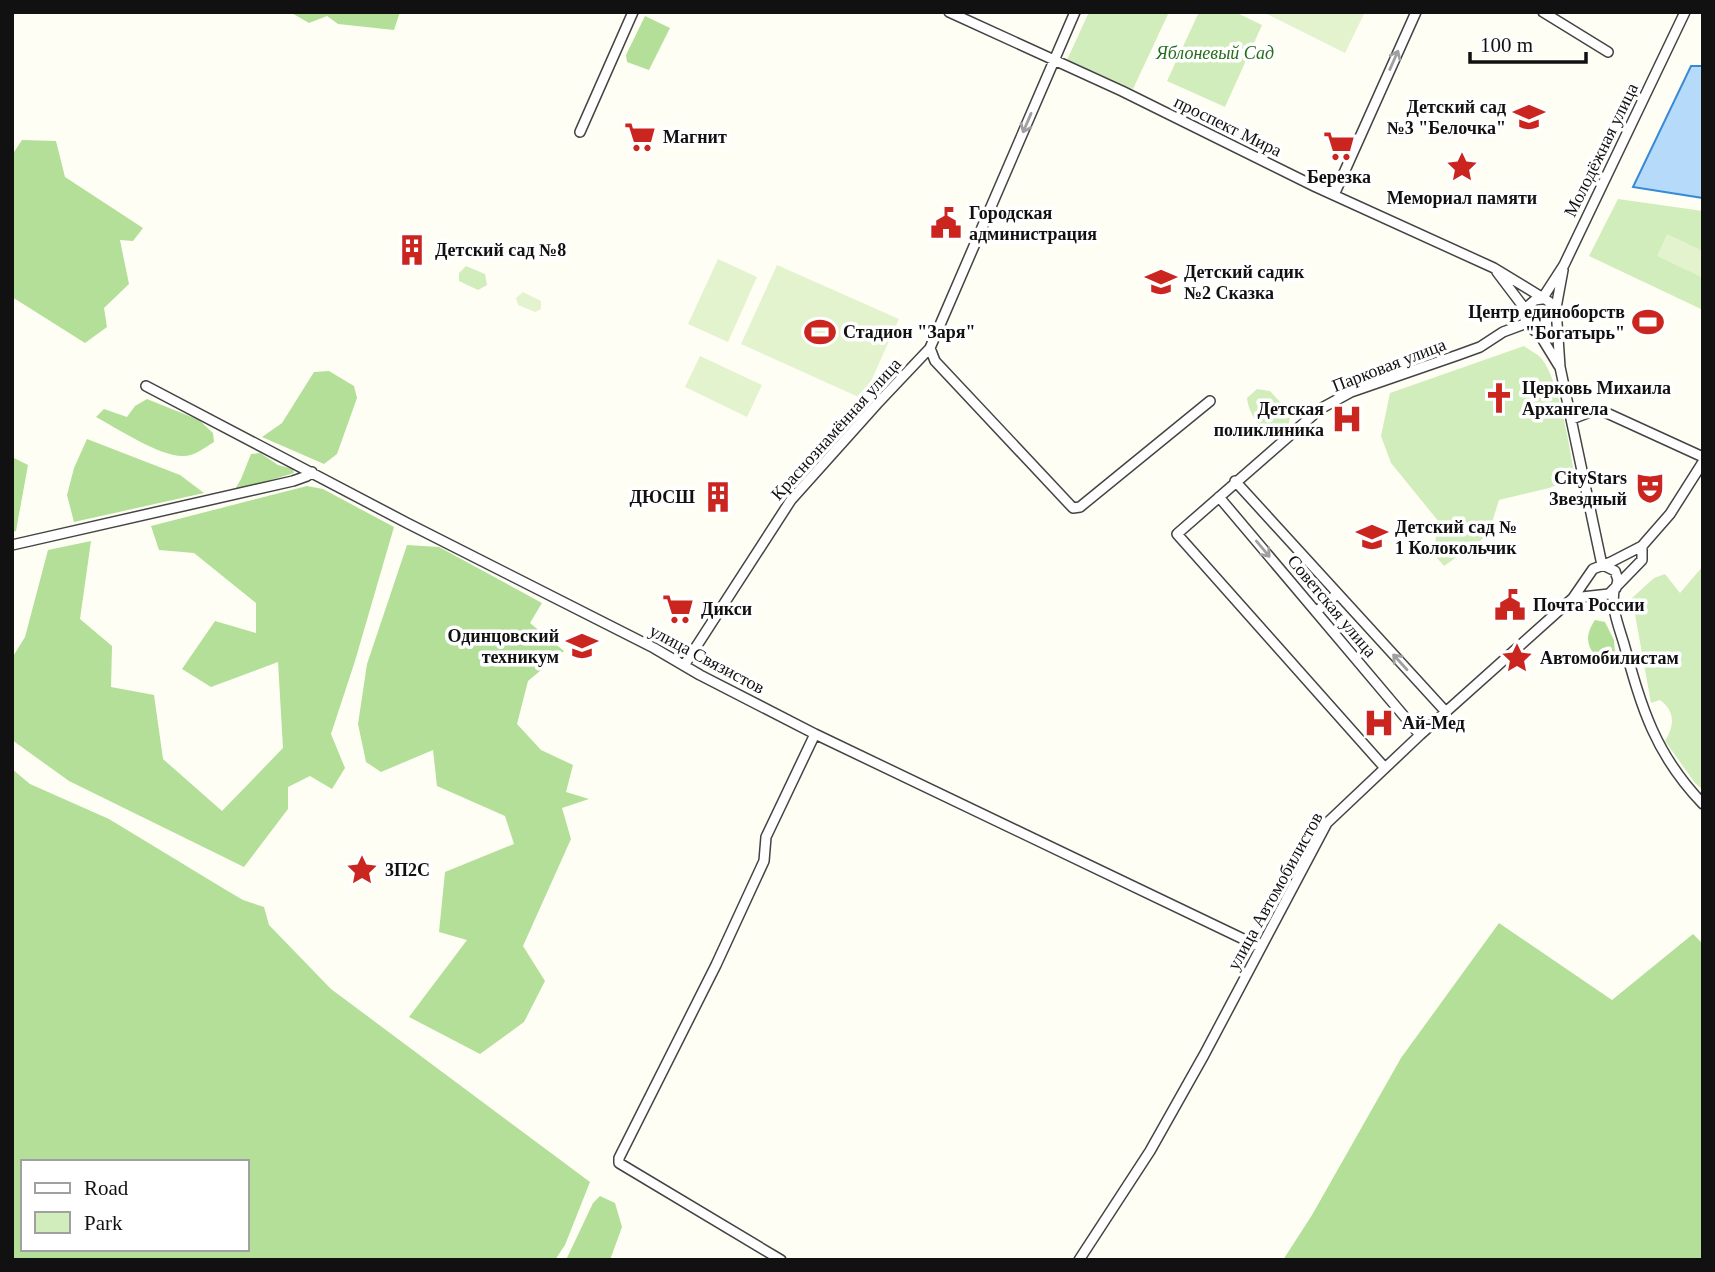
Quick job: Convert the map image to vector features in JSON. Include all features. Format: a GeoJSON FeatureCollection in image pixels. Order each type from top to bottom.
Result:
{"type":"FeatureCollection","features":[{"type":"Feature","properties":{"kind":"street"},"geometry":{"type":"LineString","coordinates":[[580,132],[633,12]]}},
{"type":"Feature","properties":{"kind":"street","name":"проспект Мира"},"geometry":{"type":"LineString","coordinates":[[948,12],[1494,268],[1542,299]]}},
{"type":"Feature","properties":{"kind":"street","name":"Краснознамённая улица"},"geometry":{"type":"LineString","coordinates":[[685,664],[791,500],[930,348],[1075,12]]}},
{"type":"Feature","properties":{"kind":"street"},"geometry":{"type":"LineString","coordinates":[[1334,195],[1416,12]]}},
{"type":"Feature","properties":{"kind":"street"},"geometry":{"type":"LineString","coordinates":[[1543,12],[1608,52]]}},
{"type":"Feature","properties":{"kind":"street","name":"Молодёжная улица"},"geometry":{"type":"LineString","coordinates":[[1542,299],[1564,265],[1685,12]]}},
{"type":"Feature","properties":{"kind":"street","name":"Молодёжная улица"},"geometry":{"type":"LineString","coordinates":[[1556,309],[1564,265]]}},
{"type":"Feature","properties":{"kind":"street","name":"проспект Мира"},"geometry":{"type":"LineString","coordinates":[[1494,268],[1525,309]]}},
{"type":"Feature","properties":{"kind":"street"},"geometry":{"type":"LineString","coordinates":[[1560,367],[1536,331],[1527,323],[1525,309],[1535,300],[1542,299],[1553,304],[1556,309],[1560,367],[1602,565]]}},
{"type":"Feature","properties":{"kind":"street","name":"Парковая улица"},"geometry":{"type":"LineString","coordinates":[[1385,768],[1177,534],[1320,409],[1351,392],[1480,347],[1503,332],[1527,323]]}},
{"type":"Feature","properties":{"kind":"street"},"geometry":{"type":"LineString","coordinates":[[1536,331],[1549,329],[1555,323]]}},
{"type":"Feature","properties":{"kind":"street"},"geometry":{"type":"LineString","coordinates":[[930,348],[935,361],[1073,508],[1080,507],[1210,401]]}},
{"type":"Feature","properties":{"kind":"street","name":"улица Связистов"},"geometry":{"type":"LineString","coordinates":[[146,386],[407,523],[685,664],[815,734],[1260,947]]}},
{"type":"Feature","properties":{"kind":"street"},"geometry":{"type":"LineString","coordinates":[[1572,419],[1598,409],[1703,459],[1670,514],[1642,546],[1593,569],[1588,577],[1588,585],[1593,592],[1610,593]]}},
{"type":"Feature","properties":{"kind":"street"},"geometry":{"type":"LineString","coordinates":[[12,545],[293,481],[312,472]]}},
{"type":"Feature","properties":{"kind":"street"},"geometry":{"type":"LineString","coordinates":[[1235,481],[1446,712]]}},
{"type":"Feature","properties":{"kind":"street","name":"Советская улица"},"geometry":{"type":"LineString","coordinates":[[1219,497],[1420,734]]}},
{"type":"Feature","properties":{"kind":"street"},"geometry":{"type":"LineString","coordinates":[[1573,598],[1610,593],[1642,560],[1642,546]]}},
{"type":"Feature","properties":{"kind":"street"},"geometry":{"type":"LineString","coordinates":[[1602,565],[1615,571],[1618,580],[1610,593],[1652,733],[1674,769],[1703,804]]}},
{"type":"Feature","properties":{"kind":"street","name":"улица Автомобилистов"},"geometry":{"type":"LineString","coordinates":[[1079,1260],[1150,1151],[1327,823],[1420,734],[1573,598],[1588,577]]}},
{"type":"Feature","properties":{"kind":"street"},"geometry":{"type":"LineString","coordinates":[[1316,612],[1337,594]]}},
{"type":"Feature","properties":{"kind":"street"},"geometry":{"type":"LineString","coordinates":[[781,1260],[619,1163],[619,1158],[716,965],[764,861],[766,837],[815,734]]}},
{"type":"Feature","properties":{"kind":"green space"},"geometry":{"type":"Polygon","coordinates":[[[290,12],[400,12],[394,30],[338,24],[327,16],[309,23],[290,12]]]}},
{"type":"Feature","properties":{"kind":"green space"},"geometry":{"type":"Polygon","coordinates":[[[1089,12],[1169,12],[1133,89],[1067,60],[1089,12]]]}},
{"type":"Feature","properties":{"kind":"green space","name":"Яблоневый Сад"},"geometry":{"type":"Polygon","coordinates":[[[1199,12],[1235,12],[1262,25],[1225,107],[1167,81],[1199,12]]]}},
{"type":"Feature","properties":{"kind":"green space"},"geometry":{"type":"Polygon","coordinates":[[[1263,12],[1365,12],[1345,53],[1263,12]]]}},
{"type":"Feature","properties":{"kind":"green space"},"geometry":{"type":"Polygon","coordinates":[[[645,16],[670,28],[649,70],[627,62],[626,55],[645,16]]]}},
{"type":"Feature","properties":{"kind":"green space"},"geometry":{"type":"Polygon","coordinates":[[[22,140],[56,141],[65,177],[143,228],[133,241],[120,240],[129,284],[104,308],[107,327],[85,343],[12,297],[12,155],[22,140]]]}},
{"type":"Feature","properties":{"kind":"green space"},"geometry":{"type":"Polygon","coordinates":[[[1618,199],[1703,211],[1703,310],[1589,256],[1618,199]]]}},
{"type":"Feature","properties":{"kind":"green space"},"geometry":{"type":"Polygon","coordinates":[[[1667,234],[1703,251],[1701,277],[1657,256],[1667,234]]]}},
{"type":"Feature","properties":{"kind":"green space"},"geometry":{"type":"Polygon","coordinates":[[[718,259],[757,277],[728,342],[688,324],[718,259]]]}},
{"type":"Feature","properties":{"kind":"green space","name":"Стадион \"Заря\""},"geometry":{"type":"Polygon","coordinates":[[[777,265],[899,319],[863,399],[741,344],[777,265]]]}},
{"type":"Feature","properties":{"kind":"green space"},"geometry":{"type":"Polygon","coordinates":[[[466,266],[485,274],[487,285],[478,290],[459,281],[459,273],[466,266]]]}},
{"type":"Feature","properties":{"kind":"green space"},"geometry":{"type":"Polygon","coordinates":[[[523,292],[541,301],[541,309],[535,312],[518,305],[516,298],[523,292]]]}},
{"type":"Feature","properties":{"kind":"green space"},"geometry":{"type":"Polygon","coordinates":[[[1524,346],[1542,359],[1554,383],[1575,478],[1549,488],[1499,500],[1488,535],[1444,566],[1433,553],[1439,522],[1391,463],[1381,436],[1390,393],[1524,346]]]}},
{"type":"Feature","properties":{"kind":"green space"},"geometry":{"type":"Polygon","coordinates":[[[700,356],[762,385],[747,417],[685,387],[700,356]]]}},
{"type":"Feature","properties":{"kind":"green space"},"geometry":{"type":"Polygon","coordinates":[[[329,371],[354,386],[357,398],[337,454],[324,464],[262,437],[282,423],[314,372],[329,371]]]}},
{"type":"Feature","properties":{"kind":"green space"},"geometry":{"type":"Polygon","coordinates":[[[1257,389],[1270,391],[1291,414],[1288,426],[1279,434],[1261,426],[1250,411],[1247,398],[1257,389]]]}},
{"type":"Feature","properties":{"kind":"green space"},"geometry":{"type":"Polygon","coordinates":[[[147,399],[199,420],[213,433],[214,442],[192,455],[174,455],[139,441],[96,417],[104,409],[127,417],[135,406],[147,399]]]}},
{"type":"Feature","properties":{"kind":"green space"},"geometry":{"type":"Polygon","coordinates":[[[87,439],[180,475],[204,493],[74,522],[67,495],[74,468],[87,439]]]}},
{"type":"Feature","properties":{"kind":"green space"},"geometry":{"type":"Polygon","coordinates":[[[260,453],[278,465],[293,469],[294,473],[234,491],[251,454],[260,453]]]}},
{"type":"Feature","properties":{"kind":"green space"},"geometry":{"type":"Polygon","coordinates":[[[12,457],[28,465],[16,531],[12,532],[12,457]]]}},
{"type":"Feature","properties":{"kind":"green space"},"geometry":{"type":"Polygon","coordinates":[[[307,486],[323,489],[394,527],[331,734],[345,768],[332,789],[310,776],[288,787],[288,809],[244,867],[69,781],[12,740],[12,658],[25,637],[48,550],[91,541],[80,619],[112,646],[111,687],[154,695],[163,759],[222,811],[283,748],[278,662],[211,687],[182,669],[215,621],[256,633],[256,603],[194,553],[159,550],[151,526],[307,486]]]}},
{"type":"Feature","properties":{"kind":"green space"},"geometry":{"type":"Polygon","coordinates":[[[407,545],[439,547],[542,603],[530,623],[564,651],[528,681],[517,724],[541,750],[573,765],[566,792],[589,799],[562,808],[571,839],[523,946],[545,981],[524,1022],[480,1054],[409,1017],[467,940],[439,932],[445,872],[514,844],[505,816],[437,786],[433,750],[381,772],[366,762],[358,724],[367,664],[407,545]]]}},
{"type":"Feature","properties":{"kind":"green space"},"geometry":{"type":"Polygon","coordinates":[[[1703,566],[1703,790],[1665,741],[1671,729],[1671,714],[1660,700],[1651,703],[1632,598],[1654,578],[1665,574],[1680,593],[1703,566]]]}},
{"type":"Feature","properties":{"kind":"green space"},"geometry":{"type":"Polygon","coordinates":[[[1595,620],[1605,622],[1614,640],[1616,666],[1612,668],[1598,659],[1590,648],[1588,635],[1595,620]]]}},
{"type":"Feature","properties":{"kind":"green space"},"geometry":{"type":"Polygon","coordinates":[[[12,769],[30,784],[109,819],[243,900],[264,907],[269,925],[331,989],[590,1182],[565,1245],[555,1260],[12,1260],[12,769]]]}},
{"type":"Feature","properties":{"kind":"green space"},"geometry":{"type":"Polygon","coordinates":[[[1499,923],[1612,1000],[1693,934],[1703,944],[1703,1260],[1283,1260],[1312,1215],[1401,1058],[1499,923]]]}},
{"type":"Feature","properties":{"kind":"green space"},"geometry":{"type":"Polygon","coordinates":[[[600,1196],[615,1203],[622,1227],[610,1260],[566,1260],[593,1203],[600,1196]]]}},
{"type":"Feature","properties":{"kind":"water"},"geometry":{"type":"Polygon","coordinates":[[[1691,66],[1703,66],[1703,198],[1633,187],[1691,66]]]}},
{"type":"Feature","properties":{"kind":"place","name":"Детский сад №3 \"Белочка\""},"geometry":{"type":"Point","coordinates":[1529,117]}},
{"type":"Feature","properties":{"kind":"place","name":"Магнит"},"geometry":{"type":"Point","coordinates":[640,137]}},
{"type":"Feature","properties":{"kind":"place","name":"Березка"},"geometry":{"type":"Point","coordinates":[1339,146]}},
{"type":"Feature","properties":{"kind":"place","name":"Мемориал памяти"},"geometry":{"type":"Point","coordinates":[1462,167]}},
{"type":"Feature","properties":{"kind":"place","name":"Городская администрация"},"geometry":{"type":"Point","coordinates":[946,223]}},
{"type":"Feature","properties":{"kind":"place","name":"Детский сад №8"},"geometry":{"type":"Point","coordinates":[412,250]}},
{"type":"Feature","properties":{"kind":"place","name":"Детский садик №2 Сказка"},"geometry":{"type":"Point","coordinates":[1161,282]}},
{"type":"Feature","properties":{"kind":"place","name":"Центр единоборств \"Богатырь\""},"geometry":{"type":"Point","coordinates":[1648,322]}},
{"type":"Feature","properties":{"kind":"place","name":"Стадион \"Заря\""},"geometry":{"type":"Point","coordinates":[820,332]}},
{"type":"Feature","properties":{"kind":"place","name":"Церковь Михаила Архангела"},"geometry":{"type":"Point","coordinates":[1499,398]}},
{"type":"Feature","properties":{"kind":"place","name":"Детская поликлиника"},"geometry":{"type":"Point","coordinates":[1347,419]}},
{"type":"Feature","properties":{"kind":"place","name":"CityStars Звездный"},"geometry":{"type":"Point","coordinates":[1650,488]}},
{"type":"Feature","properties":{"kind":"place","name":"ДЮСШ"},"geometry":{"type":"Point","coordinates":[718,497]}},
{"type":"Feature","properties":{"kind":"place","name":"Детский сад № 1 Колокольчик"},"geometry":{"type":"Point","coordinates":[1372,537]}},
{"type":"Feature","properties":{"kind":"place","name":"Почта России"},"geometry":{"type":"Point","coordinates":[1510,605]}},
{"type":"Feature","properties":{"kind":"place","name":"Дикси"},"geometry":{"type":"Point","coordinates":[678,609]}},
{"type":"Feature","properties":{"kind":"place","name":"Одинцовский техникум"},"geometry":{"type":"Point","coordinates":[582,646]}},
{"type":"Feature","properties":{"kind":"place","name":"Автомобилистам"},"geometry":{"type":"Point","coordinates":[1517,658]}},
{"type":"Feature","properties":{"kind":"place","name":"Ай-Мед"},"geometry":{"type":"Point","coordinates":[1379,723]}},
{"type":"Feature","properties":{"kind":"place","name":"3П2С"},"geometry":{"type":"Point","coordinates":[362,870]}}]}
